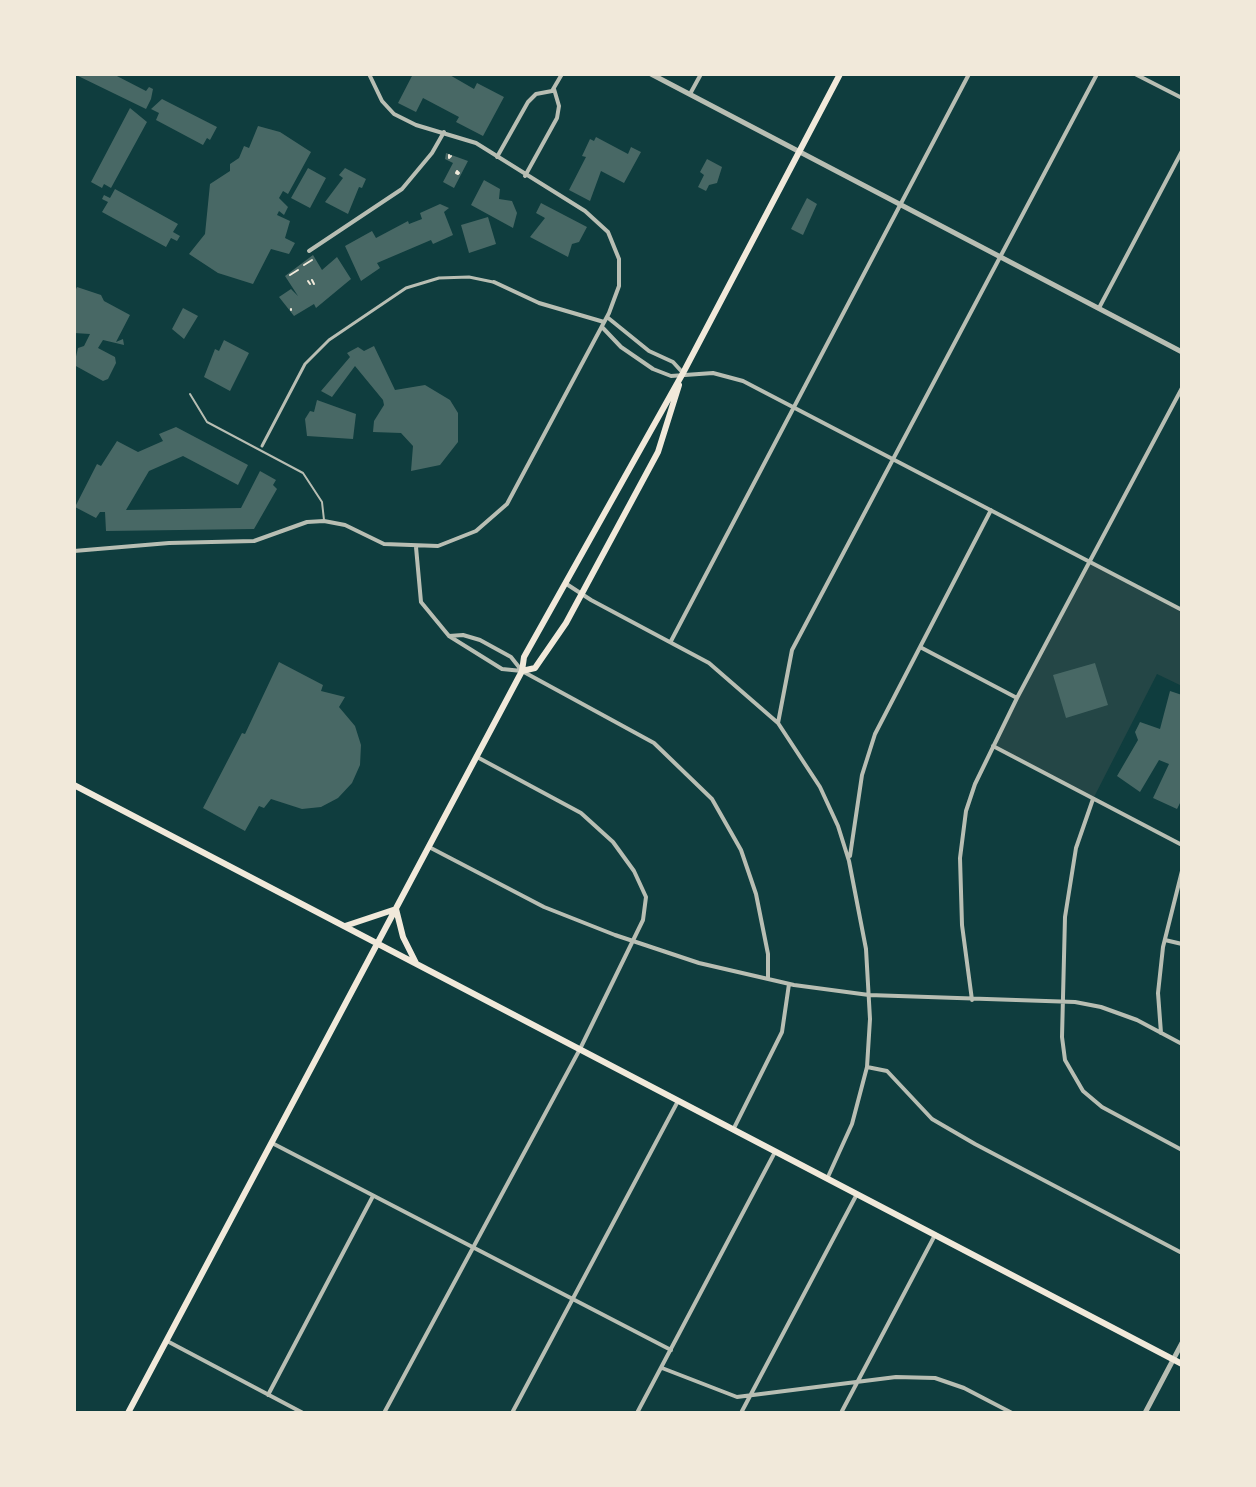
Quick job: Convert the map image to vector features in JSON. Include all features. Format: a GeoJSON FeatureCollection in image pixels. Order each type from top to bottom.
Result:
{"type":"FeatureCollection","features":[{"type":"Feature","properties":{"kind":"main road"},"geometry":{"type":"LineString","coordinates":[[128,1413],[522,671],[524,657],[683,373],[840,74]]}},
{"type":"Feature","properties":{"kind":"main road"},"geometry":{"type":"LineString","coordinates":[[522,671],[535,668],[582,594],[658,452],[683,373]]}},
{"type":"Feature","properties":{"kind":"main road"},"geometry":{"type":"LineString","coordinates":[[74,785],[1182,1364]]}},
{"type":"Feature","properties":{"kind":"main road"},"geometry":{"type":"LineString","coordinates":[[345,926],[396,909]]}},
{"type":"Feature","properties":{"kind":"main road"},"geometry":{"type":"LineString","coordinates":[[396,909],[403,937],[418,965]]}},
{"type":"Feature","properties":{"kind":"street"},"geometry":{"type":"LineString","coordinates":[[74,551],[169,543],[254,541],[307,522],[324,521],[345,525],[384,544],[438,546],[476,531],[507,504],[604,322],[619,286],[619,259],[608,232],[585,211],[476,143],[416,125],[394,114],[382,101],[369,74]]}},
{"type":"Feature","properties":{"kind":"street"},"geometry":{"type":"LineString","coordinates":[[497,157],[531,98],[554,89],[562,74]]}},
{"type":"Feature","properties":{"kind":"street"},"geometry":{"type":"LineString","coordinates":[[651,74],[1182,352]]}},
{"type":"Feature","properties":{"kind":"street"},"geometry":{"type":"LineString","coordinates":[[690,94],[701,74]]}},
{"type":"Feature","properties":{"kind":"street"},"geometry":{"type":"LineString","coordinates":[[671,641],[969,74]]}},
{"type":"Feature","properties":{"kind":"street"},"geometry":{"type":"LineString","coordinates":[[778,723],[792,650],[1097,74]]}},
{"type":"Feature","properties":{"kind":"street"},"geometry":{"type":"LineString","coordinates":[[1135,74],[1182,98]]}},
{"type":"Feature","properties":{"kind":"street"},"geometry":{"type":"LineString","coordinates":[[525,176],[557,118],[559,106],[554,89]]}},
{"type":"Feature","properties":{"kind":"street"},"geometry":{"type":"LineString","coordinates":[[309,251],[402,189],[432,153],[444,132]]}},
{"type":"Feature","properties":{"kind":"street"},"geometry":{"type":"LineString","coordinates":[[1099,309],[1182,151]]}},
{"type":"Feature","properties":{"kind":"street"},"geometry":{"type":"LineString","coordinates":[[262,446],[305,364],[329,340],[406,288],[439,278],[469,277],[494,282],[539,303],[604,322],[649,351],[673,362],[683,373]]}},
{"type":"Feature","properties":{"kind":"street"},"geometry":{"type":"LineString","coordinates":[[604,322],[621,347],[653,369],[671,376],[713,373],[743,381],[1182,610]]}},
{"type":"Feature","properties":{"kind":"street"},"geometry":{"type":"LineString","coordinates":[[972,1001],[962,925],[960,858],[966,811],[1017,698],[1182,388]]}},
{"type":"Feature","properties":{"kind":"street"},"geometry":{"type":"LineString","coordinates":[[849,861],[862,775],[889,703],[991,510]]}},
{"type":"Feature","properties":{"kind":"street"},"geometry":{"type":"LineString","coordinates":[[416,547],[421,602],[449,636],[502,669],[522,671],[654,743],[712,799],[741,850],[756,894],[768,954],[768,978]]}},
{"type":"Feature","properties":{"kind":"street"},"geometry":{"type":"LineString","coordinates":[[565,583],[709,663],[778,723],[820,787],[849,861],[866,949],[869,995],[867,1067],[852,1124],[827,1179]]}},
{"type":"Feature","properties":{"kind":"street"},"geometry":{"type":"LineString","coordinates":[[449,636],[463,635],[480,640],[511,657],[522,671]]}},
{"type":"Feature","properties":{"kind":"street"},"geometry":{"type":"LineString","coordinates":[[920,647],[1017,698]]}},
{"type":"Feature","properties":{"kind":"street"},"geometry":{"type":"LineString","coordinates":[[993,746],[1182,845]]}},
{"type":"Feature","properties":{"kind":"street"},"geometry":{"type":"LineString","coordinates":[[384,1413],[580,1049],[643,920],[646,897],[634,871],[613,842],[581,813],[476,757]]}},
{"type":"Feature","properties":{"kind":"street"},"geometry":{"type":"LineString","coordinates":[[1093,799],[1082,824],[1070,877],[1062,1002],[1065,1060],[1083,1091],[1102,1107],[1182,1150]]}},
{"type":"Feature","properties":{"kind":"street"},"geometry":{"type":"LineString","coordinates":[[428,847],[544,907],[699,963],[790,983],[869,995],[1062,1002],[1101,1007],[1182,1044]]}},
{"type":"Feature","properties":{"kind":"street"},"geometry":{"type":"LineString","coordinates":[[1161,1033],[1158,993],[1164,940],[1182,871]]}},
{"type":"Feature","properties":{"kind":"street"},"geometry":{"type":"LineString","coordinates":[[1164,940],[1182,944]]}},
{"type":"Feature","properties":{"kind":"street"},"geometry":{"type":"LineString","coordinates":[[733,1130],[777,1044],[790,983]]}},
{"type":"Feature","properties":{"kind":"street"},"geometry":{"type":"LineString","coordinates":[[867,1067],[887,1071],[932,1119],[1182,1253]]}},
{"type":"Feature","properties":{"kind":"street"},"geometry":{"type":"LineString","coordinates":[[512,1413],[678,1101]]}},
{"type":"Feature","properties":{"kind":"street"},"geometry":{"type":"LineString","coordinates":[[272,1143],[671,1350]]}},
{"type":"Feature","properties":{"kind":"street"},"geometry":{"type":"LineString","coordinates":[[637,1413],[775,1152]]}},
{"type":"Feature","properties":{"kind":"street"},"geometry":{"type":"LineString","coordinates":[[741,1413],[857,1194]]}},
{"type":"Feature","properties":{"kind":"street"},"geometry":{"type":"LineString","coordinates":[[268,1395],[373,1196]]}},
{"type":"Feature","properties":{"kind":"street"},"geometry":{"type":"LineString","coordinates":[[841,1413],[935,1235]]}},
{"type":"Feature","properties":{"kind":"street"},"geometry":{"type":"LineString","coordinates":[[166,1341],[303,1413]]}},
{"type":"Feature","properties":{"kind":"street"},"geometry":{"type":"LineString","coordinates":[[1145,1413],[1182,1343]]}},
{"type":"Feature","properties":{"kind":"street"},"geometry":{"type":"LineString","coordinates":[[662,1368],[737,1397],[858,1382],[935,1378],[964,1388],[1012,1413]]}},
{"type":"Feature","properties":{"kind":"lane"},"geometry":{"type":"LineString","coordinates":[[190,394],[207,422],[303,473],[322,502],[324,521]]}},
{"type":"Feature","properties":{"kind":"path"},"geometry":{"type":"LineString","coordinates":[[304,265],[312,260]]}},
{"type":"Feature","properties":{"kind":"path"},"geometry":{"type":"LineString","coordinates":[[290,275],[298,270]]}},
{"type":"Feature","properties":{"kind":"shaded area"},"geometry":{"type":"Polygon","coordinates":[[[1090,561],[1182,610],[1182,686],[1157,674],[1093,799],[993,746],[1090,561]]]}},
{"type":"Feature","properties":{"kind":"building"},"geometry":{"type":"Polygon","coordinates":[[[74,74],[113,74],[146,91],[149,87],[153,89],[151,99],[146,109],[74,74]]]}},
{"type":"Feature","properties":{"kind":"building"},"geometry":{"type":"Polygon","coordinates":[[[413,74],[448,74],[474,89],[477,83],[504,97],[483,136],[456,122],[459,117],[423,98],[416,112],[398,103],[413,74]]]}},
{"type":"Feature","properties":{"kind":"building"},"geometry":{"type":"Polygon","coordinates":[[[162,99],[217,127],[210,140],[207,138],[203,145],[156,120],[159,113],[151,109],[162,99]]]}},
{"type":"Feature","properties":{"kind":"building"},"geometry":{"type":"Polygon","coordinates":[[[130,108],[147,122],[111,188],[104,184],[102,188],[91,182],[130,108]]]}},
{"type":"Feature","properties":{"kind":"building"},"geometry":{"type":"Polygon","coordinates":[[[258,126],[280,132],[311,152],[288,194],[283,191],[279,198],[288,207],[284,215],[279,211],[277,215],[290,221],[285,238],[295,243],[289,254],[271,249],[253,284],[218,273],[189,254],[205,234],[210,184],[230,171],[230,164],[239,158],[244,146],[249,148],[258,126]]]}},
{"type":"Feature","properties":{"kind":"building"},"geometry":{"type":"Polygon","coordinates":[[[596,137],[628,154],[631,147],[641,152],[624,183],[601,171],[590,201],[569,190],[586,157],[582,156],[590,139],[594,141],[596,137]]]}},
{"type":"Feature","properties":{"kind":"building"},"geometry":{"type":"Polygon","coordinates":[[[446,153],[468,161],[454,188],[443,182],[453,163],[445,159],[446,153]]]}},
{"type":"Feature","properties":{"kind":"building"},"geometry":{"type":"Polygon","coordinates":[[[707,159],[722,167],[717,183],[709,185],[706,191],[698,187],[704,175],[700,172],[707,159]]]}},
{"type":"Feature","properties":{"kind":"building"},"geometry":{"type":"Polygon","coordinates":[[[308,168],[326,178],[310,208],[291,198],[308,168]]]}},
{"type":"Feature","properties":{"kind":"building"},"geometry":{"type":"Polygon","coordinates":[[[345,168],[366,179],[362,188],[359,187],[348,214],[325,202],[343,178],[339,175],[345,168]]]}},
{"type":"Feature","properties":{"kind":"building"},"geometry":{"type":"Polygon","coordinates":[[[484,180],[500,189],[499,199],[512,201],[517,213],[513,228],[471,205],[484,180]]]}},
{"type":"Feature","properties":{"kind":"building"},"geometry":{"type":"Polygon","coordinates":[[[115,189],[178,224],[173,232],[180,236],[177,241],[171,238],[166,247],[102,212],[108,202],[102,199],[104,195],[110,198],[115,189]]]}},
{"type":"Feature","properties":{"kind":"building"},"geometry":{"type":"Polygon","coordinates":[[[807,198],[817,204],[803,235],[791,229],[807,198]]]}},
{"type":"Feature","properties":{"kind":"building"},"geometry":{"type":"Polygon","coordinates":[[[541,203],[587,227],[579,242],[572,244],[568,257],[530,237],[545,218],[536,213],[541,203]]]}},
{"type":"Feature","properties":{"kind":"building"},"geometry":{"type":"Polygon","coordinates":[[[440,204],[449,208],[444,212],[453,235],[433,244],[431,240],[377,263],[380,268],[361,281],[345,246],[372,231],[376,238],[408,221],[409,224],[422,219],[420,213],[440,204]]]}},
{"type":"Feature","properties":{"kind":"building"},"geometry":{"type":"Polygon","coordinates":[[[488,217],[496,244],[469,253],[461,225],[488,217]]]}},
{"type":"Feature","properties":{"kind":"building"},"geometry":{"type":"Polygon","coordinates":[[[313,255],[322,270],[337,257],[351,279],[316,308],[314,304],[294,316],[279,297],[291,289],[298,296],[285,276],[313,255]]]}},
{"type":"Feature","properties":{"kind":"building"},"geometry":{"type":"Polygon","coordinates":[[[77,287],[101,295],[104,301],[130,315],[116,342],[123,339],[124,345],[103,340],[98,348],[115,357],[116,363],[108,379],[103,381],[74,365],[78,348],[84,346],[90,334],[74,333],[74,293],[77,287]]]}},
{"type":"Feature","properties":{"kind":"building"},"geometry":{"type":"Polygon","coordinates":[[[183,308],[198,316],[184,339],[172,329],[183,308]]]}},
{"type":"Feature","properties":{"kind":"building"},"geometry":{"type":"Polygon","coordinates":[[[224,340],[249,353],[230,391],[204,377],[215,349],[219,351],[224,340]]]}},
{"type":"Feature","properties":{"kind":"building"},"geometry":{"type":"Polygon","coordinates":[[[374,346],[395,390],[425,385],[450,400],[458,413],[458,442],[440,465],[411,471],[413,446],[401,433],[373,432],[374,421],[384,405],[383,400],[355,366],[332,397],[321,391],[350,357],[347,353],[358,347],[364,351],[374,346]]]}},
{"type":"Feature","properties":{"kind":"building"},"geometry":{"type":"Polygon","coordinates":[[[317,400],[356,414],[353,439],[307,436],[305,419],[310,411],[314,412],[317,400]]]}},
{"type":"Feature","properties":{"kind":"building"},"geometry":{"type":"Polygon","coordinates":[[[176,427],[248,465],[238,485],[183,456],[149,471],[126,510],[241,508],[260,471],[276,480],[273,485],[277,489],[254,529],[106,531],[105,512],[100,512],[96,518],[75,507],[97,464],[101,466],[117,441],[138,452],[163,441],[159,434],[176,427]]]}},
{"type":"Feature","properties":{"kind":"building"},"geometry":{"type":"Polygon","coordinates":[[[279,662],[323,685],[321,691],[345,697],[339,707],[355,726],[361,745],[360,765],[352,783],[338,798],[321,807],[302,809],[271,799],[264,808],[259,806],[245,831],[203,808],[242,733],[245,734],[279,662]]]}},
{"type":"Feature","properties":{"kind":"building"},"geometry":{"type":"Polygon","coordinates":[[[1095,663],[1108,705],[1066,718],[1053,675],[1095,663]]]}},
{"type":"Feature","properties":{"kind":"building"},"geometry":{"type":"Polygon","coordinates":[[[1170,691],[1182,695],[1182,799],[1177,809],[1153,798],[1169,764],[1159,760],[1140,792],[1117,776],[1138,740],[1135,732],[1140,722],[1160,729],[1170,691]]]}}]}
